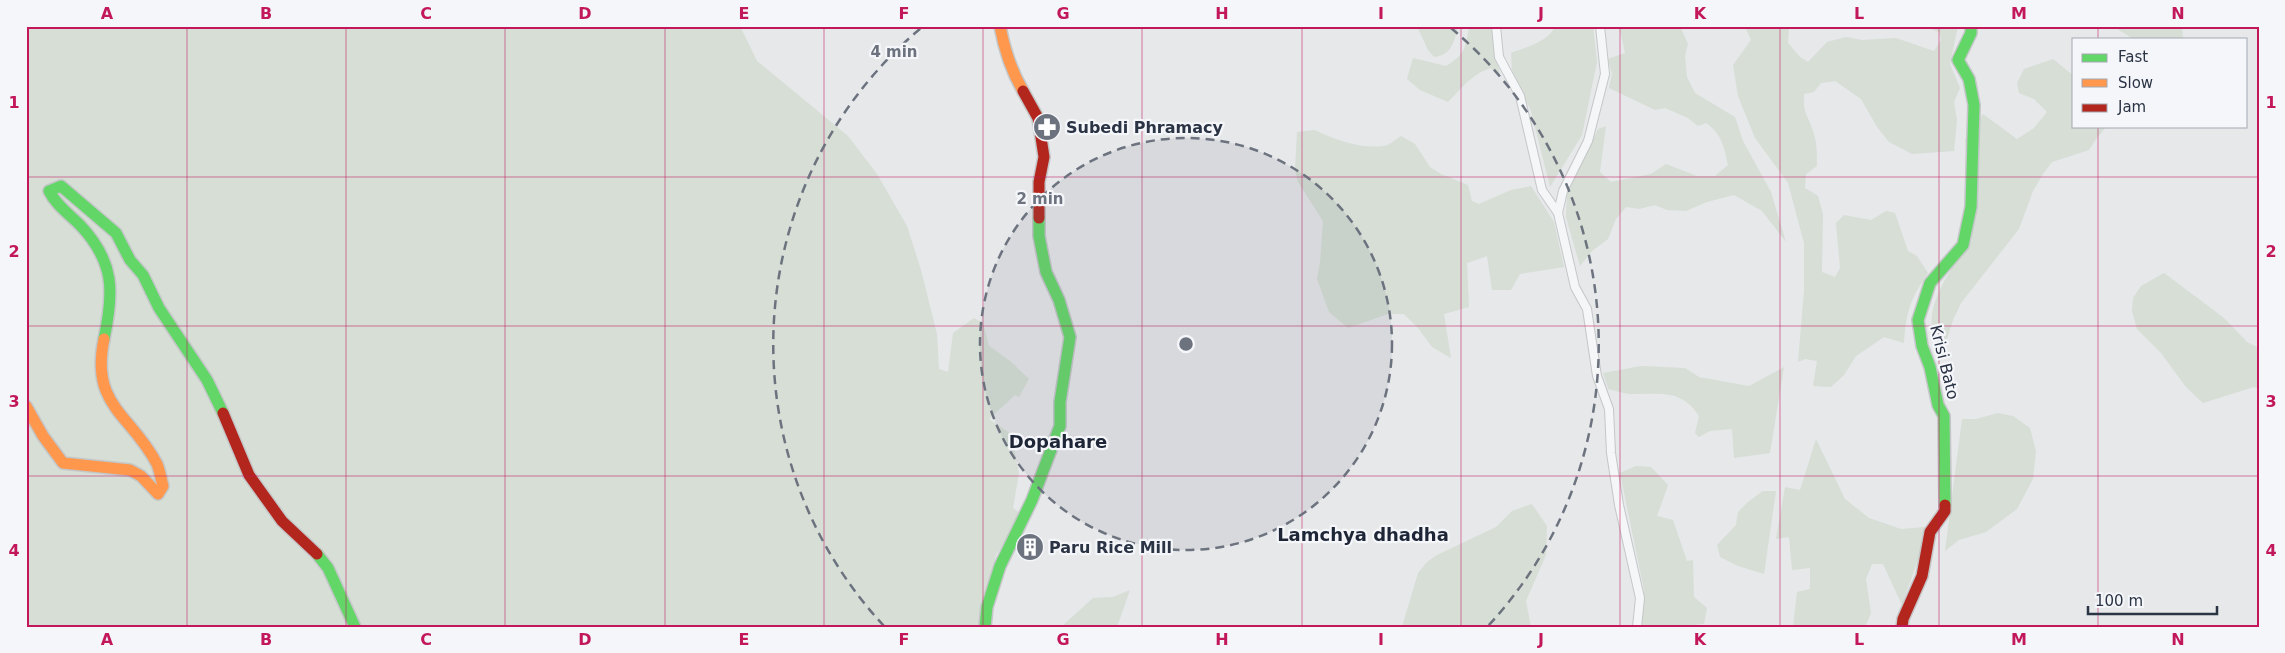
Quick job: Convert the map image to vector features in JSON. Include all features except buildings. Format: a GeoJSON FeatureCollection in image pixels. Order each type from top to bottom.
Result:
{"type":"FeatureCollection","features":[{"type":"Feature","properties":{"kind":"street"},"geometry":{"type":"LineString","coordinates":[[986,627],[987,607],[1000,566],[1032,500],[1060,426],[1060,402],[1070,337],[1059,300],[1046,272],[1039,236],[1039,182],[1044,157],[1038,118],[1017,81],[1002,38],[1000,26]]}},
{"type":"Feature","properties":{"kind":"street"},"geometry":{"type":"LineString","coordinates":[[1496,26],[1499,58],[1520,96],[1542,190],[1558,213],[1575,287],[1588,309],[1597,376],[1608,409],[1611,453],[1619,505],[1640,598],[1637,627]]}},
{"type":"Feature","properties":{"kind":"street"},"geometry":{"type":"LineString","coordinates":[[1558,213],[1563,191],[1588,141],[1605,74],[1600,26]]}},
{"type":"Feature","properties":{"kind":"street","name":"Krisi Bato"},"geometry":{"type":"LineString","coordinates":[[1902,627],[1903,619],[1922,576],[1930,532],[1945,511],[1944,416],[1938,405],[1930,367],[1922,346],[1918,320],[1930,282],[1963,245],[1971,207],[1974,105],[1968,79],[1958,60],[1971,33],[1971,26]]}},
{"type":"Feature","properties":{"kind":"street"},"geometry":{"type":"LineString","coordinates":[[26,406],[43,436],[63,463],[130,470],[141,476],[158,494],[163,486],[157,465],[118,415],[103,385],[101,354],[110,312],[110,282],[102,256],[81,225],[52,199],[48,191],[60,186],[116,232],[130,260],[143,275],[159,308],[207,380],[226,418],[249,476],[282,520],[311,546],[328,568],[355,627]]}},
{"type":"Feature","properties":{"kind":"shaded area"},"geometry":{"type":"Polygon","coordinates":[[[26,26],[571,26],[573,29],[574,26],[740,26],[757,61],[848,136],[877,174],[907,226],[921,270],[937,334],[939,369],[948,372],[953,333],[974,318],[983,323],[989,346],[1010,361],[1029,379],[1019,397],[1015,395],[989,419],[1011,434],[1019,473],[1013,508],[1023,515],[996,555],[980,627],[26,627],[26,26]]]}},
{"type":"Feature","properties":{"kind":"shaded area"},"geometry":{"type":"Polygon","coordinates":[[[1417,26],[1458,26],[1448,51],[1445,54],[1434,57],[1428,50],[1417,26]]]}},
{"type":"Feature","properties":{"kind":"shaded area"},"geometry":{"type":"Polygon","coordinates":[[[1469,26],[1491,26],[1500,76],[1490,68],[1479,73],[1467,82],[1448,102],[1420,90],[1407,79],[1413,58],[1446,66],[1457,58],[1464,50],[1469,26]]]}},
{"type":"Feature","properties":{"kind":"shaded area"},"geometry":{"type":"Polygon","coordinates":[[[1555,26],[1593,26],[1597,62],[1582,135],[1550,187],[1531,111],[1512,70],[1511,53],[1542,40],[1552,32],[1555,26]]]}},
{"type":"Feature","properties":{"kind":"shaded area"},"geometry":{"type":"Polygon","coordinates":[[[1619,26],[1680,26],[1688,44],[1685,56],[1687,77],[1695,93],[1735,117],[1743,141],[1771,192],[1786,242],[1762,211],[1734,195],[1707,202],[1686,211],[1667,210],[1655,205],[1639,209],[1626,207],[1616,219],[1608,239],[1592,251],[1580,266],[1566,217],[1567,194],[1598,129],[1606,126],[1600,172],[1611,182],[1651,174],[1666,164],[1697,176],[1715,176],[1728,165],[1724,147],[1719,136],[1706,123],[1698,126],[1688,118],[1665,108],[1655,110],[1609,88],[1612,74],[1608,59],[1625,53],[1619,26]]]}},
{"type":"Feature","properties":{"kind":"shaded area"},"geometry":{"type":"Polygon","coordinates":[[[1745,26],[1789,26],[1788,43],[1800,57],[1808,62],[1827,42],[1846,37],[1862,40],[1896,38],[1934,51],[1941,40],[1939,32],[1923,26],[1958,26],[1950,64],[1960,88],[1954,102],[1957,120],[1954,151],[1912,154],[1889,142],[1877,127],[1861,99],[1835,81],[1821,83],[1814,92],[1804,94],[1805,110],[1815,139],[1817,162],[1817,166],[1806,174],[1805,188],[1818,196],[1823,214],[1822,272],[1835,277],[1840,268],[1836,223],[1844,215],[1871,220],[1886,211],[1895,213],[1908,251],[1917,256],[1928,273],[1910,306],[1904,343],[1884,337],[1856,356],[1844,375],[1831,387],[1813,386],[1817,361],[1805,359],[1798,362],[1804,291],[1804,243],[1788,183],[1755,138],[1738,96],[1733,65],[1751,40],[1745,26]]]}},
{"type":"Feature","properties":{"kind":"shaded area"},"geometry":{"type":"Polygon","coordinates":[[[2113,26],[2182,26],[2183,38],[2131,38],[2113,26]]]}},
{"type":"Feature","properties":{"kind":"shaded area"},"geometry":{"type":"Polygon","coordinates":[[[2053,59],[2072,74],[2072,128],[2105,128],[2089,150],[2052,162],[2043,174],[2033,191],[2019,229],[1961,303],[1953,320],[1941,358],[1932,328],[1934,305],[1944,281],[1972,240],[1965,139],[1983,114],[2017,139],[2034,128],[2047,112],[2034,99],[2019,93],[2017,83],[2024,69],[2053,59]]]}},
{"type":"Feature","properties":{"kind":"shaded area"},"geometry":{"type":"Polygon","coordinates":[[[1315,130],[1339,140],[1375,147],[1391,143],[1401,136],[1415,144],[1430,167],[1441,174],[1468,185],[1472,201],[1479,204],[1511,190],[1531,186],[1554,222],[1564,267],[1520,274],[1511,290],[1492,290],[1487,256],[1467,263],[1469,307],[1444,314],[1451,358],[1432,347],[1418,328],[1404,314],[1388,314],[1348,328],[1329,312],[1317,279],[1323,221],[1298,182],[1295,170],[1297,132],[1315,130]]]}},
{"type":"Feature","properties":{"kind":"shaded area"},"geometry":{"type":"Polygon","coordinates":[[[2164,273],[2224,318],[2247,342],[2259,348],[2259,389],[2254,387],[2203,403],[2186,387],[2161,353],[2137,329],[2132,311],[2133,298],[2141,286],[2164,273]]]}},
{"type":"Feature","properties":{"kind":"shaded area"},"geometry":{"type":"Polygon","coordinates":[[[1641,366],[1685,368],[1699,377],[1749,386],[1784,367],[1770,453],[1734,458],[1732,429],[1710,431],[1699,437],[1695,433],[1699,416],[1693,408],[1679,398],[1663,394],[1629,394],[1608,389],[1603,373],[1641,366]]]}},
{"type":"Feature","properties":{"kind":"shaded area"},"geometry":{"type":"Polygon","coordinates":[[[1998,413],[2013,416],[2030,428],[2036,451],[2033,479],[2017,509],[1986,532],[1959,540],[1945,551],[1962,419],[1976,419],[1998,413]]]}},
{"type":"Feature","properties":{"kind":"shaded area"},"geometry":{"type":"Polygon","coordinates":[[[1816,439],[1845,499],[1869,518],[1901,529],[1925,527],[1921,551],[1902,605],[1883,564],[1872,564],[1866,579],[1871,613],[1866,625],[1793,627],[1797,592],[1810,589],[1810,568],[1792,570],[1789,537],[1776,539],[1785,487],[1800,490],[1816,439]]]}},
{"type":"Feature","properties":{"kind":"shaded area"},"geometry":{"type":"Polygon","coordinates":[[[1636,466],[1651,467],[1668,485],[1657,516],[1673,520],[1687,561],[1693,560],[1694,597],[1707,608],[1704,624],[1692,625],[1692,627],[1641,627],[1644,590],[1620,473],[1636,466]]]}},
{"type":"Feature","properties":{"kind":"shaded area"},"geometry":{"type":"Polygon","coordinates":[[[1763,491],[1776,491],[1764,574],[1738,566],[1720,557],[1717,545],[1736,525],[1738,512],[1763,491]]]}},
{"type":"Feature","properties":{"kind":"shaded area"},"geometry":{"type":"Polygon","coordinates":[[[1532,504],[1547,526],[1546,555],[1526,601],[1531,627],[1402,627],[1418,573],[1427,562],[1437,555],[1496,527],[1512,511],[1532,504]]]}},
{"type":"Feature","properties":{"kind":"shaded area"},"geometry":{"type":"Polygon","coordinates":[[[1130,590],[1117,627],[1061,627],[1093,598],[1113,597],[1130,590]]]}},
{"type":"Feature","properties":{"kind":"traffic: fast"},"geometry":{"type":"LineString","coordinates":[[1945,505],[1944,416],[1938,405],[1930,367],[1922,346],[1918,320],[1930,283],[1963,245],[1971,207],[1974,105],[1969,79],[1958,60],[1971,33],[1971,26]]}},
{"type":"Feature","properties":{"kind":"traffic: fast"},"geometry":{"type":"LineString","coordinates":[[104,339],[110,292],[106,265],[91,239],[80,225],[59,205],[49,191],[61,186],[116,233],[130,260],[143,275],[159,308],[207,380],[223,413]]}},
{"type":"Feature","properties":{"kind":"traffic: fast"},"geometry":{"type":"LineString","coordinates":[[985,627],[987,607],[1000,566],[1032,500],[1060,426],[1060,402],[1070,337],[1059,300],[1046,272],[1039,236],[1039,218]]}},
{"type":"Feature","properties":{"kind":"traffic: fast"},"geometry":{"type":"LineString","coordinates":[[317,554],[328,568],[355,627]]}},
{"type":"Feature","properties":{"kind":"traffic: slow"},"geometry":{"type":"LineString","coordinates":[[1000,26],[1009,60],[1023,91]]}},
{"type":"Feature","properties":{"kind":"traffic: slow"},"geometry":{"type":"LineString","coordinates":[[26,406],[43,436],[63,463],[130,470],[141,476],[158,494],[163,486],[157,464],[147,447],[108,395],[103,380],[101,362],[104,339]]}},
{"type":"Feature","properties":{"kind":"traffic: jam"},"geometry":{"type":"LineString","coordinates":[[1023,91],[1038,118],[1044,157],[1039,182],[1039,218]]}},
{"type":"Feature","properties":{"kind":"traffic: jam"},"geometry":{"type":"LineString","coordinates":[[223,413],[249,475],[282,521],[317,554]]}},
{"type":"Feature","properties":{"kind":"traffic: jam"},"geometry":{"type":"LineString","coordinates":[[1902,627],[1903,619],[1922,576],[1930,532],[1945,511],[1945,505]]}},
{"type":"Feature","properties":{"kind":"place","name":"Subedi Phramacy"},"geometry":{"type":"Point","coordinates":[1047,127]}},
{"type":"Feature","properties":{"kind":"place","name":"Paru Rice Mill"},"geometry":{"type":"Point","coordinates":[1030,547]}},
{"type":"Feature","properties":{"kind":"district","name":"Dopahare"},"geometry":{"type":"Point","coordinates":[1058,442]}},
{"type":"Feature","properties":{"kind":"district","name":"Lamchya dhadha"},"geometry":{"type":"Point","coordinates":[1363,535]}}]}
